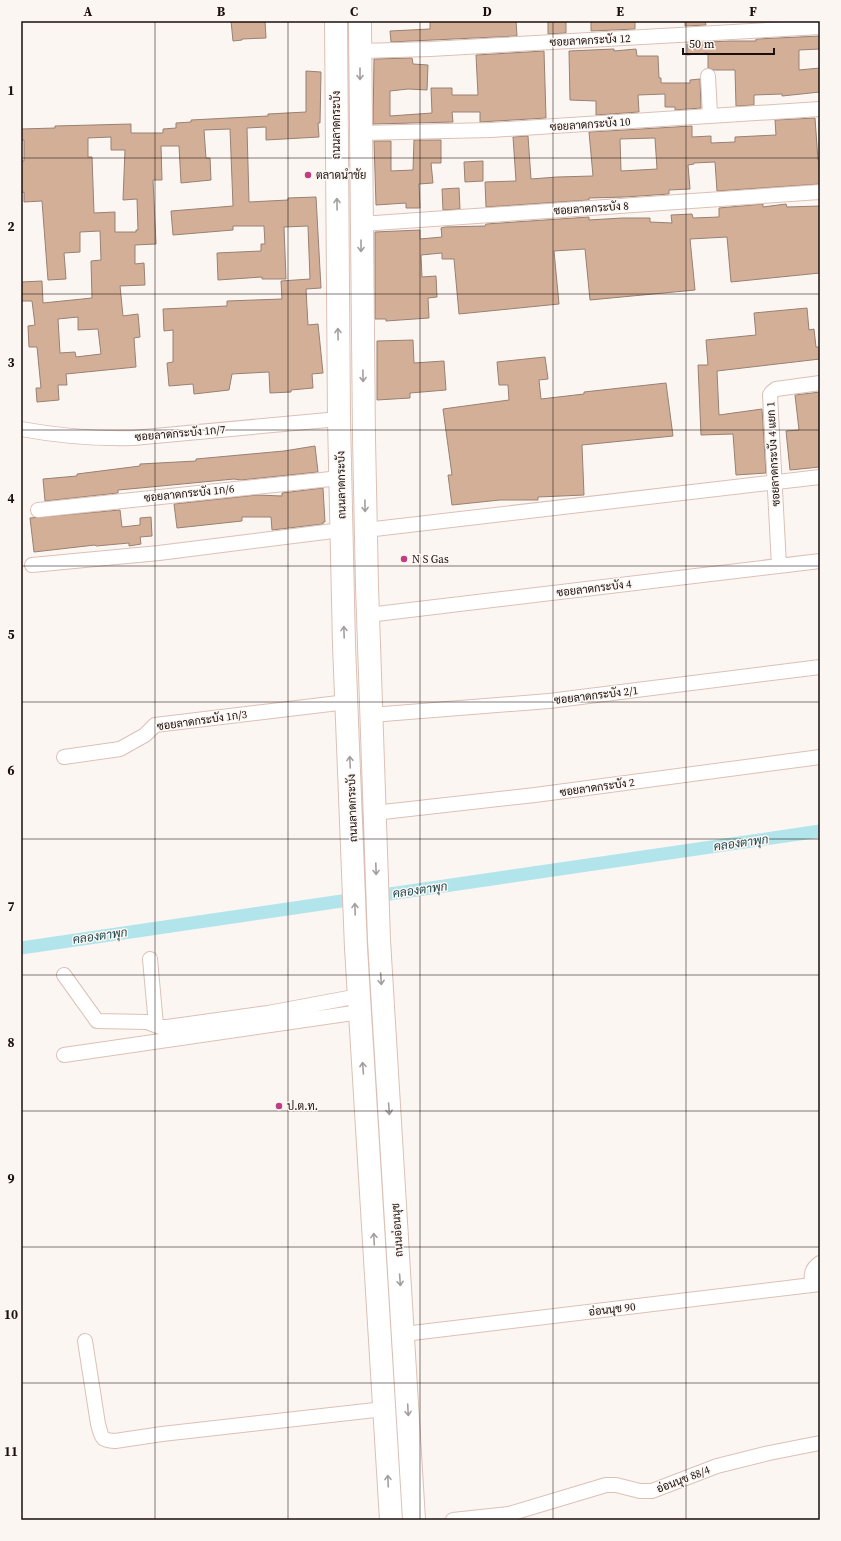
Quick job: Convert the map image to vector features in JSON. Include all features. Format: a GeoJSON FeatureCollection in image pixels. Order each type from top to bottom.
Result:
{"type":"FeatureCollection","features":[{"type":"Feature","properties":{"kind":"main road","name":"ถนนลาดกระบัง"},"geometry":{"type":"LineString","coordinates":[[336,21],[341,530],[353,828],[356,948]]}},
{"type":"Feature","properties":{"kind":"main road","name":"ถนนลาดกระบัง"},"geometry":{"type":"LineString","coordinates":[[360,21],[361,224],[366,530],[379,940]]}},
{"type":"Feature","properties":{"kind":"main road","name":"ถนนอ่อนนุช"},"geometry":{"type":"LineString","coordinates":[[379,940],[404,1334],[414,1520]]}},
{"type":"Feature","properties":{"kind":"main road","name":"ถนนอ่อนนุช"},"geometry":{"type":"LineString","coordinates":[[356,948],[391,1520]]}},
{"type":"Feature","properties":{"kind":"main road"},"geometry":{"type":"LineString","coordinates":[[380,1335],[404,1334]]}},
{"type":"Feature","properties":{"kind":"street","name":"ซอยลาดกระบัง 12"},"geometry":{"type":"LineString","coordinates":[[360,51],[454,48],[820,27]]}},
{"type":"Feature","properties":{"kind":"street"},"geometry":{"type":"LineString","coordinates":[[708,76],[710,115]]}},
{"type":"Feature","properties":{"kind":"street","name":"ซอยลาดกระบัง 10"},"geometry":{"type":"LineString","coordinates":[[360,133],[424,133],[490,130],[820,109]]}},
{"type":"Feature","properties":{"kind":"street","name":"ซอยลาดกระบัง 8"},"geometry":{"type":"LineString","coordinates":[[361,224],[820,192]]}},
{"type":"Feature","properties":{"kind":"street","name":"ซอยลาดกระบัง 4 แยก 1"},"geometry":{"type":"LineString","coordinates":[[779,566],[770,404],[772,392],[782,387],[820,383]]}},
{"type":"Feature","properties":{"kind":"street","name":"ซอยลาดกระบัง 1ก/7"},"geometry":{"type":"LineString","coordinates":[[21,429],[49,434],[101,439],[133,438],[339,419]]}},
{"type":"Feature","properties":{"kind":"street"},"geometry":{"type":"LineString","coordinates":[[366,530],[820,477]]}},
{"type":"Feature","properties":{"kind":"street","name":"ซอยลาดกระบัง 1ก/6"},"geometry":{"type":"LineString","coordinates":[[38,510],[340,478]]}},
{"type":"Feature","properties":{"kind":"street"},"geometry":{"type":"LineString","coordinates":[[32,565],[159,553],[341,530]]}},
{"type":"Feature","properties":{"kind":"street","name":"ซอยลาดกระบัง 4"},"geometry":{"type":"LineString","coordinates":[[368,615],[820,561]]}},
{"type":"Feature","properties":{"kind":"street","name":"ซอยลาดกระบัง 2/1"},"geometry":{"type":"LineString","coordinates":[[371,714],[549,701],[820,667]]}},
{"type":"Feature","properties":{"kind":"street","name":"ซอยลาดกระบัง 1ก/3"},"geometry":{"type":"LineString","coordinates":[[64,757],[120,749],[145,735],[155,725],[347,702]]}},
{"type":"Feature","properties":{"kind":"street","name":"ซอยลาดกระบัง 2"},"geometry":{"type":"LineString","coordinates":[[375,821],[535,795],[820,757]]}},
{"type":"Feature","properties":{"kind":"street"},"geometry":{"type":"LineString","coordinates":[[150,959],[156,1025]]}},
{"type":"Feature","properties":{"kind":"street"},"geometry":{"type":"LineString","coordinates":[[64,975],[97,1021],[147,1022],[168,1027],[268,1013],[360,1004]]}},
{"type":"Feature","properties":{"kind":"street"},"geometry":{"type":"LineString","coordinates":[[64,1055],[360,1004]]}},
{"type":"Feature","properties":{"kind":"street"},"geometry":{"type":"LineString","coordinates":[[816,1284],[811,1274],[813,1269],[820,1263]]}},
{"type":"Feature","properties":{"kind":"street","name":"อ่อนนุช 90"},"geometry":{"type":"LineString","coordinates":[[404,1334],[816,1284]]}},
{"type":"Feature","properties":{"kind":"street"},"geometry":{"type":"LineString","coordinates":[[85,1341],[98,1424],[101,1437],[108,1441],[384,1409]]}},
{"type":"Feature","properties":{"kind":"street","name":"อ่อนนุช 88/4"},"geometry":{"type":"LineString","coordinates":[[453,1520],[509,1514],[606,1485],[616,1485],[640,1492],[652,1491],[717,1466],[769,1453],[820,1443]]}},
{"type":"Feature","properties":{"kind":"building"},"geometry":{"type":"Polygon","coordinates":[[[231,21],[265,21],[266,38],[233,41],[231,21]]]}},
{"type":"Feature","properties":{"kind":"building"},"geometry":{"type":"Polygon","coordinates":[[[430,21],[516,21],[517,36],[391,42],[390,31],[430,29],[430,21]]]}},
{"type":"Feature","properties":{"kind":"building"},"geometry":{"type":"Polygon","coordinates":[[[548,21],[566,21],[566,33],[548,34],[548,21]]]}},
{"type":"Feature","properties":{"kind":"building"},"geometry":{"type":"Polygon","coordinates":[[[591,21],[635,21],[635,29],[591,31],[591,21]]]}},
{"type":"Feature","properties":{"kind":"building"},"geometry":{"type":"Polygon","coordinates":[[[685,21],[705,21],[706,25],[685,26],[685,21]]]}},
{"type":"Feature","properties":{"kind":"building"},"geometry":{"type":"Polygon","coordinates":[[[820,36],[820,49],[799,50],[799,70],[820,68],[820,92],[782,96],[782,94],[754,95],[754,105],[736,106],[735,70],[714,70],[708,68],[708,53],[687,55],[687,43],[756,41],[756,39],[820,36]]]}},
{"type":"Feature","properties":{"kind":"building"},"geometry":{"type":"Polygon","coordinates":[[[614,49],[614,51],[636,49],[637,56],[658,56],[659,78],[661,78],[661,83],[690,83],[690,80],[700,79],[701,108],[675,110],[675,107],[665,107],[665,94],[638,95],[639,112],[596,115],[596,101],[570,100],[569,51],[614,49]]]}},
{"type":"Feature","properties":{"kind":"building"},"geometry":{"type":"Polygon","coordinates":[[[544,51],[546,118],[480,122],[480,112],[452,112],[453,122],[373,124],[374,59],[412,58],[413,64],[428,65],[427,90],[408,89],[390,91],[390,116],[432,113],[431,88],[452,88],[452,95],[478,95],[476,55],[544,51]]]}},
{"type":"Feature","properties":{"kind":"building"},"geometry":{"type":"Polygon","coordinates":[[[306,71],[321,72],[320,123],[318,123],[319,137],[266,140],[266,127],[247,128],[249,202],[316,197],[321,288],[306,289],[308,325],[318,324],[323,373],[312,374],[313,388],[291,390],[291,392],[270,393],[269,372],[232,374],[229,390],[194,394],[193,384],[169,386],[167,363],[173,362],[173,330],[164,331],[163,309],[227,306],[227,301],[282,299],[281,281],[310,279],[308,226],[284,227],[286,279],[262,279],[262,277],[218,280],[217,253],[261,251],[261,244],[265,244],[264,226],[233,226],[233,230],[173,235],[171,211],[233,206],[230,129],[204,130],[206,158],[210,158],[211,180],[181,183],[179,146],[161,146],[162,180],[153,180],[156,244],[135,245],[135,264],[144,263],[145,285],[120,286],[123,316],[138,314],[140,337],[134,338],[136,367],[66,374],[67,385],[58,385],[59,400],[37,402],[36,388],[41,388],[37,347],[29,347],[28,326],[35,325],[32,301],[21,301],[21,282],[42,281],[43,303],[92,298],[91,261],[101,260],[100,231],[80,232],[80,252],[64,253],[66,279],[48,280],[42,201],[24,202],[24,192],[21,193],[21,161],[24,161],[24,140],[21,140],[21,129],[55,128],[55,126],[131,124],[131,133],[163,133],[163,129],[176,128],[176,123],[191,122],[191,120],[268,116],[268,114],[306,112],[306,71]],[[111,137],[88,138],[88,157],[92,157],[94,213],[115,212],[115,232],[136,232],[136,230],[138,230],[137,199],[123,200],[125,150],[111,150],[111,137]],[[78,317],[58,319],[60,353],[75,352],[76,357],[101,354],[98,329],[78,330],[78,317]]]}},
{"type":"Feature","properties":{"kind":"building"},"geometry":{"type":"Polygon","coordinates":[[[815,118],[818,160],[820,160],[820,184],[717,191],[715,162],[694,163],[688,165],[690,189],[669,190],[669,194],[589,198],[589,200],[486,207],[485,182],[516,181],[513,137],[528,136],[531,179],[593,176],[589,132],[692,126],[692,137],[711,136],[711,143],[735,142],[735,137],[776,135],[775,120],[815,118]],[[655,138],[620,139],[621,171],[657,169],[655,138]]]}},
{"type":"Feature","properties":{"kind":"building"},"geometry":{"type":"Polygon","coordinates":[[[414,140],[441,140],[441,163],[431,163],[433,183],[419,184],[420,208],[406,208],[406,203],[376,205],[374,141],[391,141],[391,171],[413,170],[414,140]]]}},
{"type":"Feature","properties":{"kind":"building"},"geometry":{"type":"Polygon","coordinates":[[[483,161],[483,181],[465,182],[464,162],[483,161]]]}},
{"type":"Feature","properties":{"kind":"building"},"geometry":{"type":"Polygon","coordinates":[[[459,188],[460,209],[443,210],[442,189],[459,188]]]}},
{"type":"Feature","properties":{"kind":"building"},"geometry":{"type":"Polygon","coordinates":[[[763,204],[763,207],[786,204],[787,207],[820,206],[820,273],[731,282],[727,237],[690,239],[695,290],[590,300],[585,249],[554,251],[559,304],[459,314],[454,259],[442,259],[442,253],[421,255],[422,277],[436,276],[437,297],[428,298],[429,318],[386,321],[386,319],[375,319],[375,232],[420,230],[420,239],[442,237],[441,228],[445,227],[485,226],[486,224],[589,217],[589,220],[650,218],[650,222],[672,223],[671,215],[692,214],[693,218],[719,217],[719,208],[763,204]]]}},
{"type":"Feature","properties":{"kind":"building"},"geometry":{"type":"Polygon","coordinates":[[[807,308],[809,330],[814,329],[816,347],[820,347],[820,359],[717,371],[719,415],[762,409],[766,473],[736,475],[733,434],[701,435],[698,365],[708,365],[706,340],[756,335],[754,313],[807,308]]]}},
{"type":"Feature","properties":{"kind":"building"},"geometry":{"type":"Polygon","coordinates":[[[413,340],[414,363],[444,361],[446,390],[410,393],[410,398],[377,400],[377,341],[413,340]]]}},
{"type":"Feature","properties":{"kind":"building"},"geometry":{"type":"Polygon","coordinates":[[[545,357],[548,379],[539,380],[541,399],[584,394],[584,392],[666,383],[673,436],[582,445],[584,495],[538,497],[538,500],[500,500],[452,505],[448,475],[452,475],[443,409],[509,400],[508,385],[499,385],[497,362],[545,357]]]}},
{"type":"Feature","properties":{"kind":"building"},"geometry":{"type":"Polygon","coordinates":[[[820,392],[820,467],[790,470],[786,431],[799,430],[795,395],[820,392]]]}},
{"type":"Feature","properties":{"kind":"building"},"geometry":{"type":"Polygon","coordinates":[[[315,446],[318,472],[118,490],[118,493],[45,501],[43,479],[77,476],[77,474],[140,466],[140,464],[196,461],[196,459],[284,451],[315,446]]]}},
{"type":"Feature","properties":{"kind":"building"},"geometry":{"type":"Polygon","coordinates":[[[323,488],[325,522],[323,522],[323,524],[272,530],[271,517],[242,517],[242,521],[177,528],[174,504],[257,495],[282,496],[282,493],[323,488]]]}},
{"type":"Feature","properties":{"kind":"building"},"geometry":{"type":"Polygon","coordinates":[[[120,510],[122,527],[140,525],[140,518],[151,517],[152,536],[140,537],[141,544],[129,546],[129,543],[95,545],[34,552],[30,518],[120,510]]]}},
{"type":"Feature","properties":{"kind":"waterway","name":"คลองตาพุก"},"geometry":{"type":"LineString","coordinates":[[21,948],[820,831]]}},
{"type":"Feature","properties":{"kind":"place","name":"ตลาดนำชัย"},"geometry":{"type":"Point","coordinates":[308,175]}},
{"type":"Feature","properties":{"kind":"place","name":"N S Gas"},"geometry":{"type":"Point","coordinates":[404,559]}},
{"type":"Feature","properties":{"kind":"place","name":"ป.ต.ท."},"geometry":{"type":"Point","coordinates":[279,1106]}}]}
